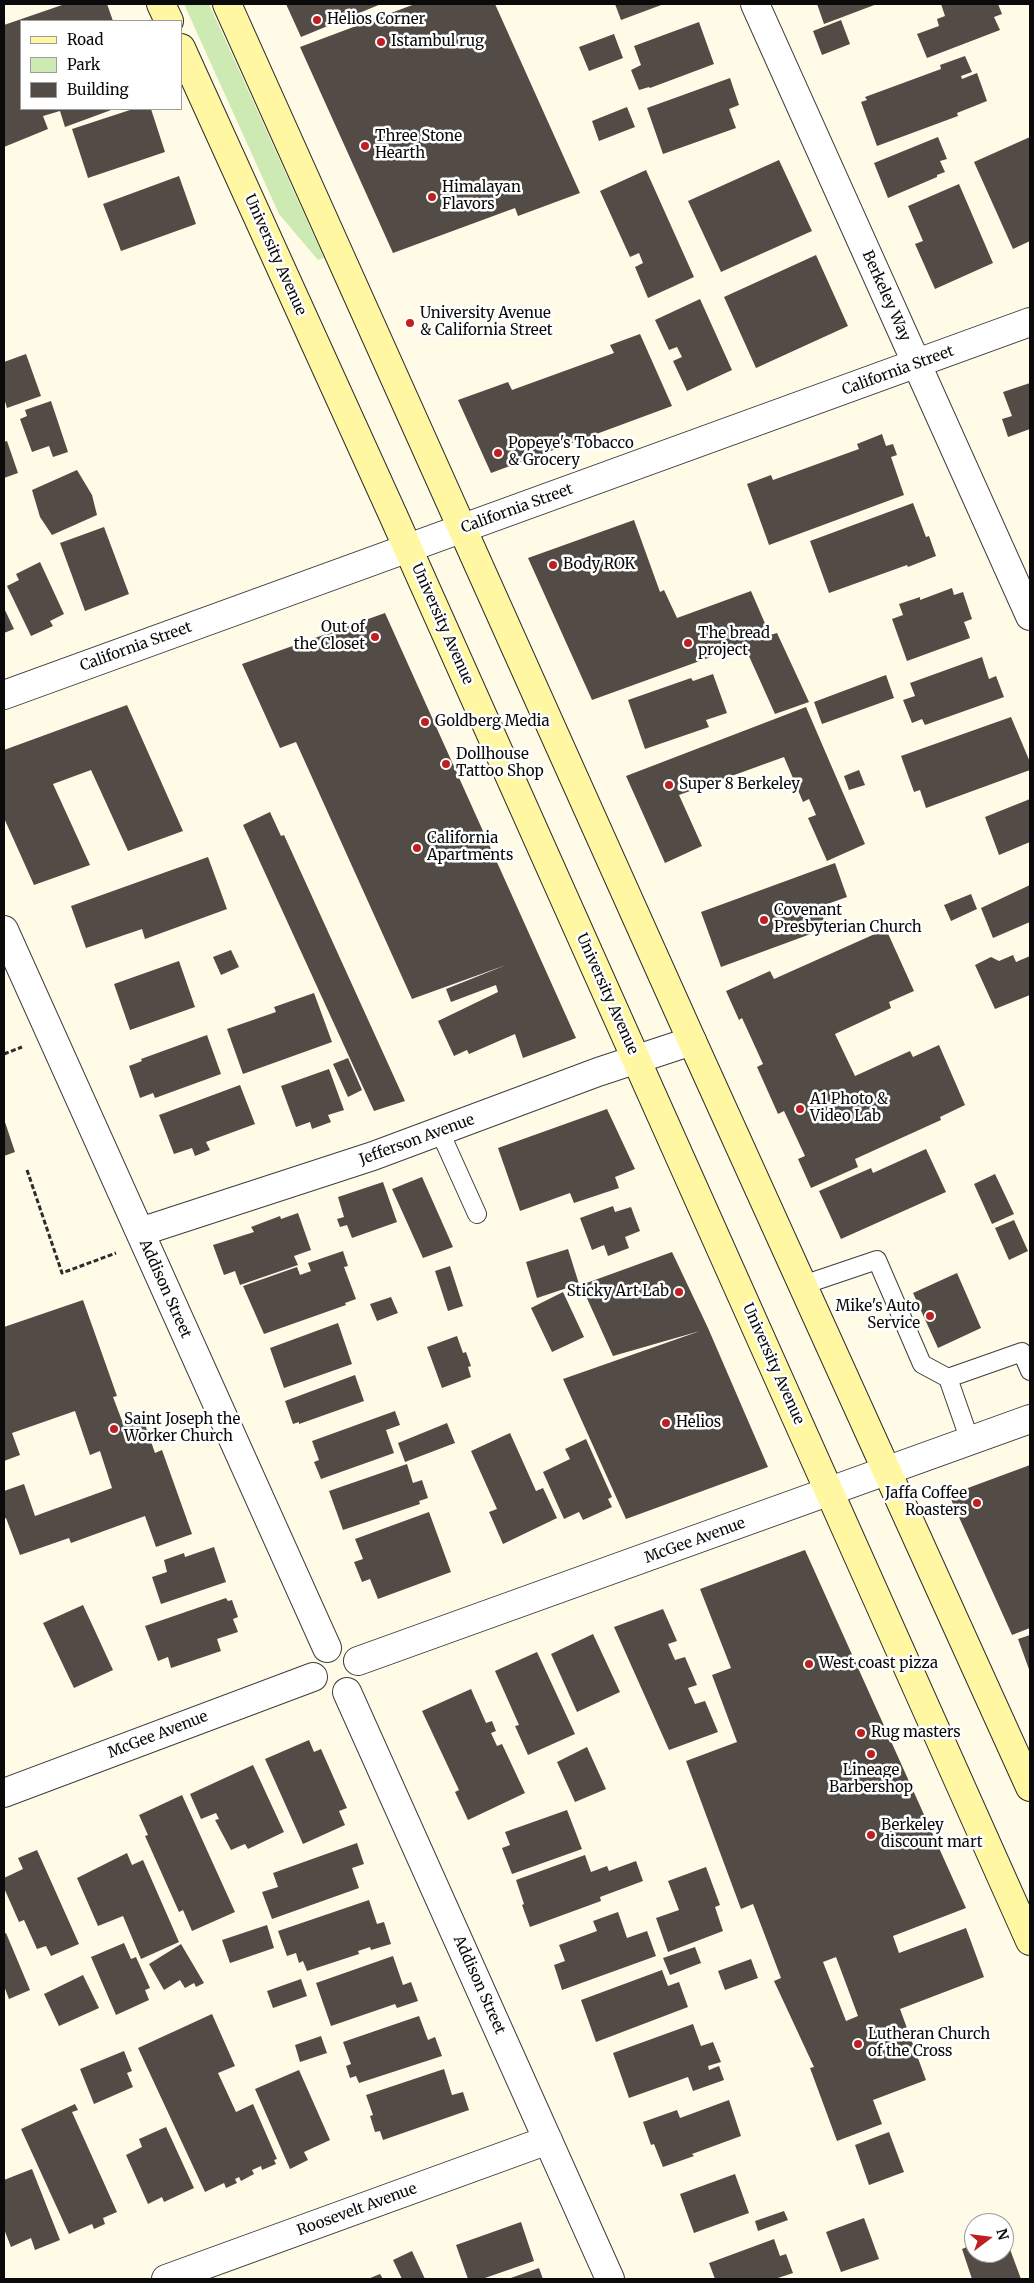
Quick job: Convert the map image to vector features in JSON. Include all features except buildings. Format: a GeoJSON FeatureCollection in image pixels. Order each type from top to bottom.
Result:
{"type":"FeatureCollection","features":[{"type":"Feature","properties":{"kind":"main road"},"geometry":{"type":"LineString","coordinates":[[161,4],[169,20]]}},
{"type":"Feature","properties":{"kind":"main road"},"geometry":{"type":"LineString","coordinates":[[227,4],[692,1041],[1030,1788]]}},
{"type":"Feature","properties":{"kind":"main road","name":"University Avenue"},"geometry":{"type":"LineString","coordinates":[[182,50],[637,1059],[1030,1941]]}},
{"type":"Feature","properties":{"kind":"street","name":"Berkeley Way"},"geometry":{"type":"LineString","coordinates":[[755,4],[1030,616]]}},
{"type":"Feature","properties":{"kind":"street","name":"California Street"},"geometry":{"type":"LineString","coordinates":[[4,695],[1030,322]]}},
{"type":"Feature","properties":{"kind":"street","name":"Addison Street"},"geometry":{"type":"LineString","coordinates":[[4,930],[327,1648]]}},
{"type":"Feature","properties":{"kind":"street","name":"Jefferson Avenue"},"geometry":{"type":"LineString","coordinates":[[142,1237],[440,1132],[637,1059],[692,1041]]}},
{"type":"Feature","properties":{"kind":"street","name":"McGee Avenue"},"geometry":{"type":"LineString","coordinates":[[358,1661],[1030,1419]]}},
{"type":"Feature","properties":{"kind":"street"},"geometry":{"type":"LineString","coordinates":[[342,1646],[349,1649],[358,1661],[360,1668],[357,1682],[347,1692],[339,1694],[323,1690],[313,1677],[312,1670],[316,1657],[327,1648],[342,1646]]}},
{"type":"Feature","properties":{"kind":"street","name":"McGee Avenue"},"geometry":{"type":"LineString","coordinates":[[4,1793],[313,1677]]}},
{"type":"Feature","properties":{"kind":"street","name":"Addison Street"},"geometry":{"type":"LineString","coordinates":[[347,1692],[610,2279]]}},
{"type":"Feature","properties":{"kind":"street","name":"Roosevelt Avenue"},"geometry":{"type":"LineString","coordinates":[[166,2279],[548,2140]]}},
{"type":"Feature","properties":{"kind":"lane"},"geometry":{"type":"LineString","coordinates":[[440,1132],[477,1214]]}},
{"type":"Feature","properties":{"kind":"lane"},"geometry":{"type":"LineString","coordinates":[[803,1285],[877,1260],[922,1364],[948,1378],[970,1441]]}},
{"type":"Feature","properties":{"kind":"lane"},"geometry":{"type":"LineString","coordinates":[[948,1378],[1022,1352],[1030,1371]]}},
{"type":"Feature","properties":{"kind":"path"},"geometry":{"type":"LineString","coordinates":[[26,1170],[62,1273],[142,1237]]}},
{"type":"Feature","properties":{"kind":"green space"},"geometry":{"type":"Polygon","coordinates":[[[184,4],[209,4],[324,258],[318,260],[279,214],[184,4]]]}},
{"type":"Feature","properties":{"kind":"place","name":"Helios Corner"},"geometry":{"type":"Point","coordinates":[317,20]}},
{"type":"Feature","properties":{"kind":"place","name":"Istambul rug"},"geometry":{"type":"Point","coordinates":[381,42]}},
{"type":"Feature","properties":{"kind":"place","name":"Three Stone Hearth"},"geometry":{"type":"Point","coordinates":[365,146]}},
{"type":"Feature","properties":{"kind":"place","name":"Himalayan Flavors"},"geometry":{"type":"Point","coordinates":[432,197]}},
{"type":"Feature","properties":{"kind":"place","name":"University Avenue & California Street"},"geometry":{"type":"Point","coordinates":[410,323]}},
{"type":"Feature","properties":{"kind":"place","name":"Popeye's Tobacco & Grocery"},"geometry":{"type":"Point","coordinates":[498,453]}},
{"type":"Feature","properties":{"kind":"place","name":"Body ROK"},"geometry":{"type":"Point","coordinates":[553,565]}},
{"type":"Feature","properties":{"kind":"place","name":"Out of the Closet"},"geometry":{"type":"Point","coordinates":[375,637]}},
{"type":"Feature","properties":{"kind":"place","name":"The bread project"},"geometry":{"type":"Point","coordinates":[688,643]}},
{"type":"Feature","properties":{"kind":"place","name":"Goldberg Media"},"geometry":{"type":"Point","coordinates":[425,722]}},
{"type":"Feature","properties":{"kind":"place","name":"Dollhouse Tattoo Shop"},"geometry":{"type":"Point","coordinates":[446,764]}},
{"type":"Feature","properties":{"kind":"place","name":"Super 8 Berkeley"},"geometry":{"type":"Point","coordinates":[669,785]}},
{"type":"Feature","properties":{"kind":"place","name":"California Apartments"},"geometry":{"type":"Point","coordinates":[417,848]}},
{"type":"Feature","properties":{"kind":"place","name":"Covenant Presbyterian Church"},"geometry":{"type":"Point","coordinates":[764,920]}},
{"type":"Feature","properties":{"kind":"place","name":"A1 Photo & Video Lab"},"geometry":{"type":"Point","coordinates":[800,1109]}},
{"type":"Feature","properties":{"kind":"place","name":"Sticky Art Lab"},"geometry":{"type":"Point","coordinates":[679,1292]}},
{"type":"Feature","properties":{"kind":"place","name":"Mike's Auto Service"},"geometry":{"type":"Point","coordinates":[930,1316]}},
{"type":"Feature","properties":{"kind":"place","name":"Helios"},"geometry":{"type":"Point","coordinates":[666,1423]}},
{"type":"Feature","properties":{"kind":"place","name":"Saint Joseph the Worker Church"},"geometry":{"type":"Point","coordinates":[114,1429]}},
{"type":"Feature","properties":{"kind":"place","name":"Jaffa Coffee Roasters"},"geometry":{"type":"Point","coordinates":[977,1503]}},
{"type":"Feature","properties":{"kind":"place","name":"West coast pizza"},"geometry":{"type":"Point","coordinates":[809,1664]}},
{"type":"Feature","properties":{"kind":"place","name":"Rug masters"},"geometry":{"type":"Point","coordinates":[861,1733]}},
{"type":"Feature","properties":{"kind":"place","name":"Lineage Barbershop"},"geometry":{"type":"Point","coordinates":[871,1754]}},
{"type":"Feature","properties":{"kind":"place","name":"Berkeley discount mart"},"geometry":{"type":"Point","coordinates":[871,1835]}},
{"type":"Feature","properties":{"kind":"place","name":"Lutheran Church of the Cross"},"geometry":{"type":"Point","coordinates":[858,2044]}}]}
